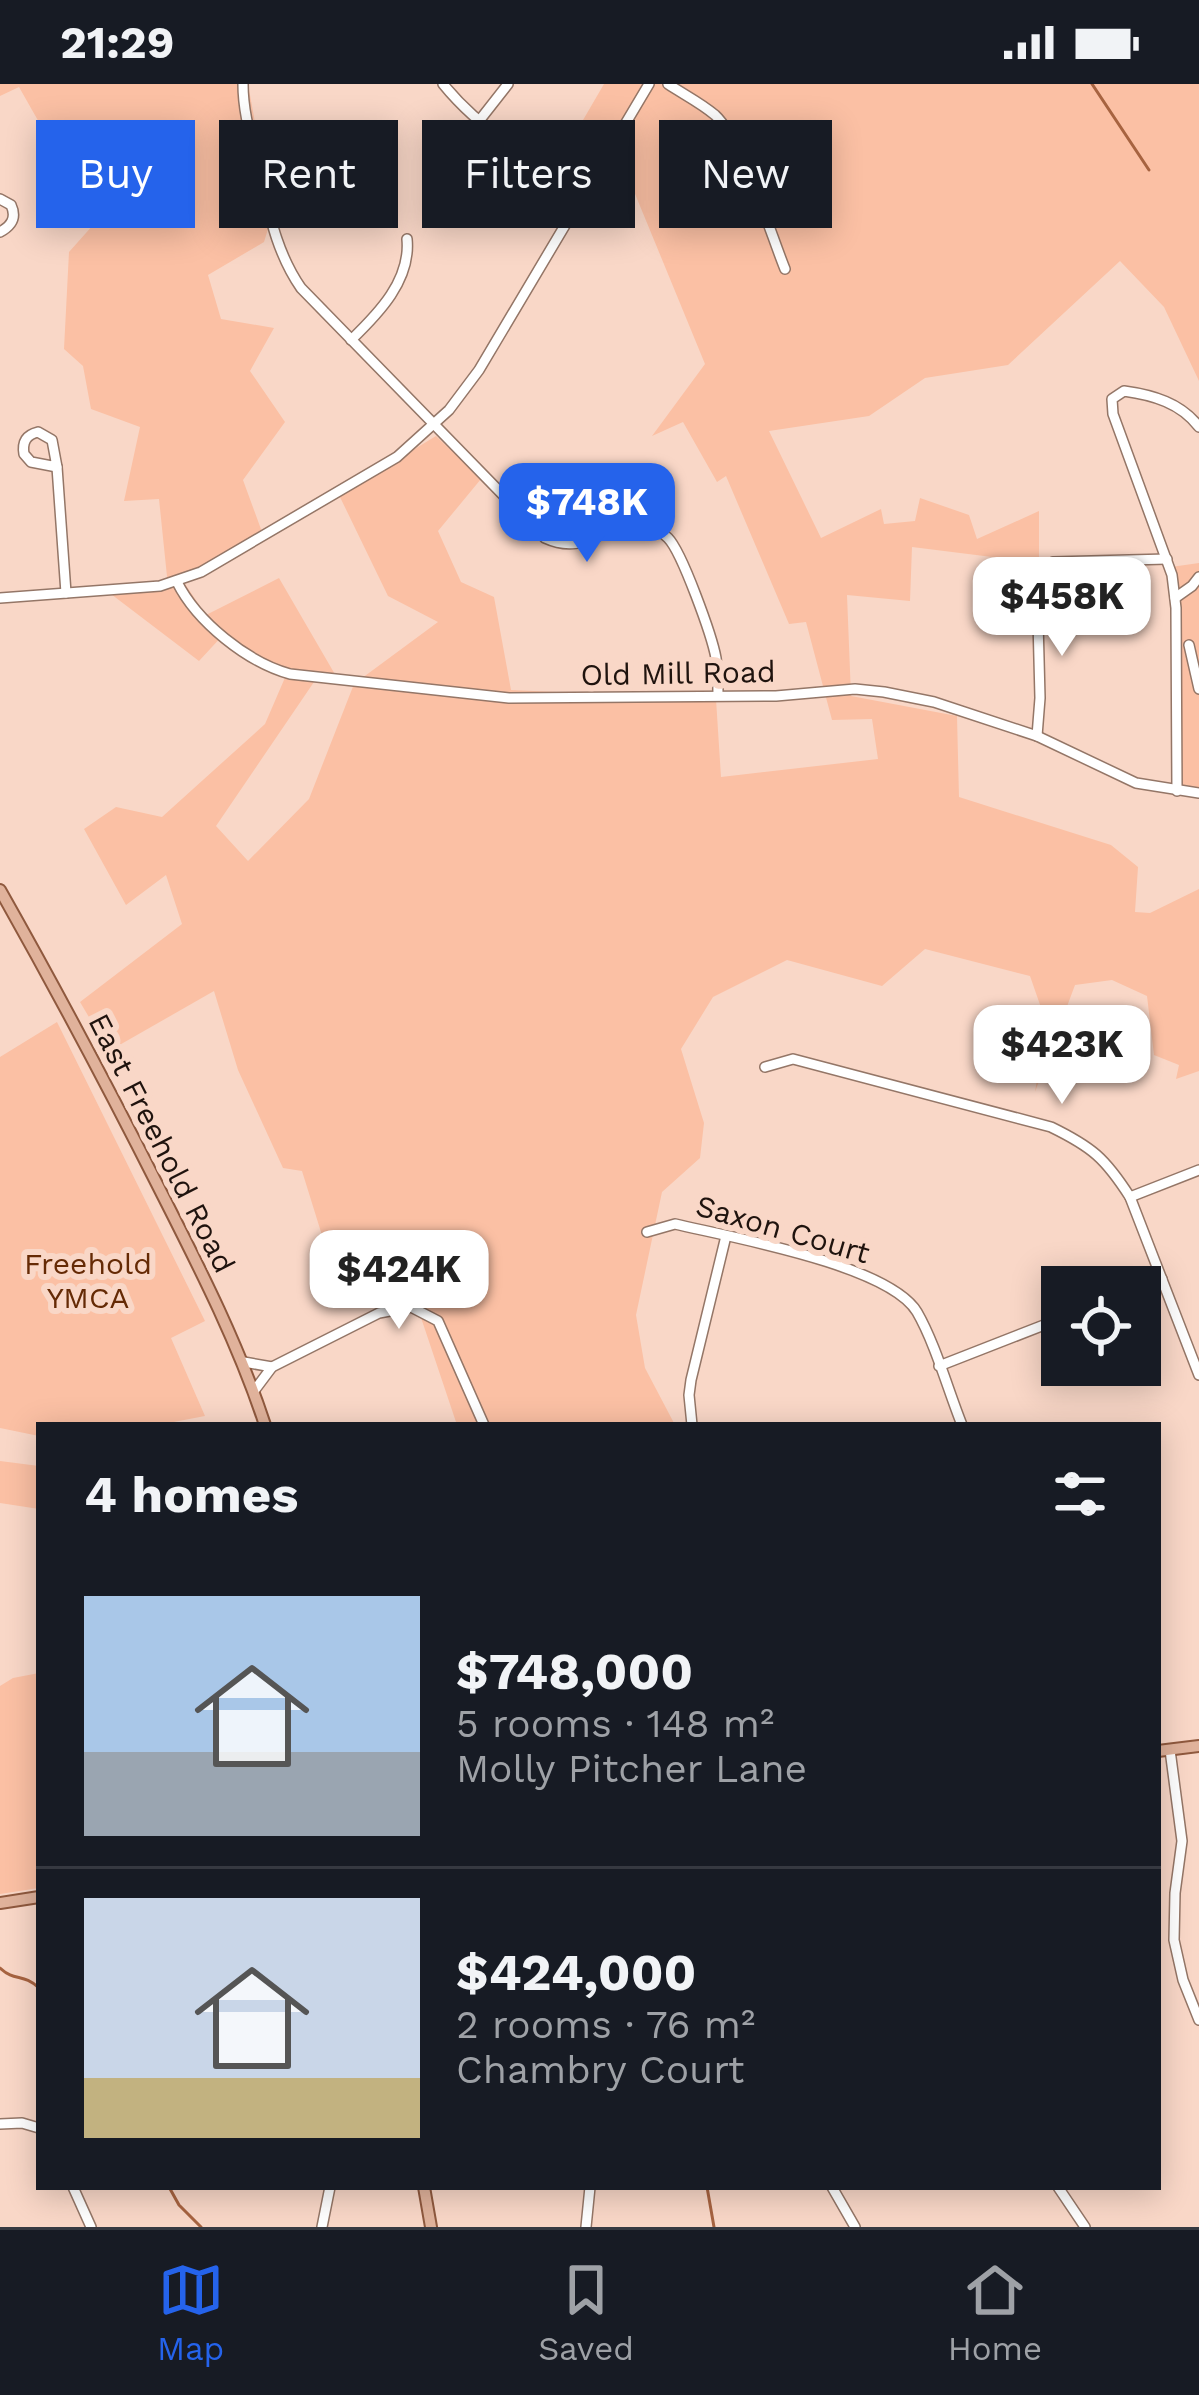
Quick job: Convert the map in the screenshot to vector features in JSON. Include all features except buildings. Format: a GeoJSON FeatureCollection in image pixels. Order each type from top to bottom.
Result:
{"type":"FeatureCollection","features":[{"type":"Feature","properties":{"kind":"main road","name":"East Freehold Road"},"geometry":{"type":"LineString","coordinates":[[0,890],[88,1049],[244,1362],[265,1422]]}},
{"type":"Feature","properties":{"kind":"main road"},"geometry":{"type":"LineString","coordinates":[[1164,1751],[1199,1746]]}},
{"type":"Feature","properties":{"kind":"main road"},"geometry":{"type":"LineString","coordinates":[[0,1903],[36,1897]]}},
{"type":"Feature","properties":{"kind":"main road"},"geometry":{"type":"LineString","coordinates":[[424,2190],[430,2227]]}},
{"type":"Feature","properties":{"kind":"street"},"geometry":{"type":"LineString","coordinates":[[243,84],[244,110],[282,257],[301,288],[545,538],[576,544],[633,525],[668,538],[712,643],[718,695]]}},
{"type":"Feature","properties":{"kind":"street"},"geometry":{"type":"LineString","coordinates":[[443,84],[478,120]]}},
{"type":"Feature","properties":{"kind":"street"},"geometry":{"type":"LineString","coordinates":[[480,120],[508,84]]}},
{"type":"Feature","properties":{"kind":"street"},"geometry":{"type":"LineString","coordinates":[[628,120],[650,84]]}},
{"type":"Feature","properties":{"kind":"street"},"geometry":{"type":"LineString","coordinates":[[668,84],[727,129],[785,269]]}},
{"type":"Feature","properties":{"kind":"street"},"geometry":{"type":"LineString","coordinates":[[0,199],[11,206],[14,215],[0,232]]}},
{"type":"Feature","properties":{"kind":"street"},"geometry":{"type":"LineString","coordinates":[[0,598],[177,582],[380,468],[449,410],[479,370],[563,228]]}},
{"type":"Feature","properties":{"kind":"street"},"geometry":{"type":"LineString","coordinates":[[351,340],[388,300],[404,271],[407,239]]}},
{"type":"Feature","properties":{"kind":"street"},"geometry":{"type":"LineString","coordinates":[[1178,791],[1175,598],[1167,559],[1113,414],[1112,399],[1124,391],[1151,397],[1177,406],[1199,427]]}},
{"type":"Feature","properties":{"kind":"street"},"geometry":{"type":"LineString","coordinates":[[57,466],[66,593]]}},
{"type":"Feature","properties":{"kind":"street"},"geometry":{"type":"LineString","coordinates":[[1037,736],[1037,576],[1042,568],[1053,562],[1167,559]]}},
{"type":"Feature","properties":{"kind":"street"},"geometry":{"type":"LineString","coordinates":[[1175,598],[1199,577]]}},
{"type":"Feature","properties":{"kind":"street","name":"Old Mill Road"},"geometry":{"type":"LineString","coordinates":[[177,582],[193,608],[239,649],[290,674],[509,698],[884,692],[934,702],[1037,736],[1125,779],[1199,793]]}},
{"type":"Feature","properties":{"kind":"street"},"geometry":{"type":"LineString","coordinates":[[1189,645],[1199,688]]}},
{"type":"Feature","properties":{"kind":"street"},"geometry":{"type":"LineString","coordinates":[[765,1067],[793,1059],[1051,1127],[1091,1147],[1130,1197],[1199,1375]]}},
{"type":"Feature","properties":{"kind":"street"},"geometry":{"type":"LineString","coordinates":[[1130,1197],[1199,1170]]}},
{"type":"Feature","properties":{"kind":"street","name":"Saxon Court"},"geometry":{"type":"LineString","coordinates":[[647,1232],[675,1224],[860,1271],[894,1289],[915,1309],[961,1422]]}},
{"type":"Feature","properties":{"kind":"street"},"geometry":{"type":"LineString","coordinates":[[692,1422],[691,1380],[726,1236]]}},
{"type":"Feature","properties":{"kind":"street"},"geometry":{"type":"LineString","coordinates":[[254,1390],[272,1367],[379,1313],[411,1307],[438,1321],[483,1422]]}},
{"type":"Feature","properties":{"kind":"street"},"geometry":{"type":"LineString","coordinates":[[939,1366],[1041,1326]]}},
{"type":"Feature","properties":{"kind":"street"},"geometry":{"type":"LineString","coordinates":[[244,1362],[272,1367]]}},
{"type":"Feature","properties":{"kind":"street"},"geometry":{"type":"LineString","coordinates":[[1164,1751],[1182,1841],[1174,1940],[1199,2020]]}},
{"type":"Feature","properties":{"kind":"street"},"geometry":{"type":"LineString","coordinates":[[1161,1942],[1174,1940]]}},
{"type":"Feature","properties":{"kind":"street"},"geometry":{"type":"LineString","coordinates":[[0,2124],[36,2127]]}},
{"type":"Feature","properties":{"kind":"street"},"geometry":{"type":"LineString","coordinates":[[74,2190],[92,2227]]}},
{"type":"Feature","properties":{"kind":"street"},"geometry":{"type":"LineString","coordinates":[[322,2227],[329,2190]]}},
{"type":"Feature","properties":{"kind":"street"},"geometry":{"type":"LineString","coordinates":[[586,2227],[590,2190]]}},
{"type":"Feature","properties":{"kind":"street"},"geometry":{"type":"LineString","coordinates":[[834,2190],[855,2227]]}},
{"type":"Feature","properties":{"kind":"street"},"geometry":{"type":"LineString","coordinates":[[1060,2190],[1085,2227]]}},
{"type":"Feature","properties":{"kind":"green space"},"geometry":{"type":"Polygon","coordinates":[[[0,84],[248,84],[255,120],[219,120],[219,228],[268,228],[264,242],[208,275],[221,319],[274,328],[250,371],[285,422],[243,480],[262,532],[183,581],[206,615],[279,578],[340,683],[316,679],[216,826],[248,861],[309,799],[354,684],[438,622],[388,596],[339,495],[436,436],[481,479],[438,531],[461,582],[494,597],[511,690],[716,699],[721,777],[878,759],[872,719],[832,720],[806,622],[789,624],[726,476],[717,482],[683,422],[652,436],[705,364],[635,194],[635,120],[583,120],[604,84],[1199,84],[1199,381],[1164,307],[1120,261],[1008,365],[925,378],[869,416],[769,431],[821,538],[881,509],[884,524],[915,521],[920,498],[969,515],[977,539],[1039,511],[1039,563],[912,547],[910,601],[847,595],[851,696],[957,716],[959,797],[1111,845],[1138,867],[1135,912],[1150,913],[1199,889],[1199,1071],[1176,1079],[1179,1065],[1154,1055],[1147,996],[1112,980],[1075,985],[1035,1092],[1046,1022],[1030,976],[925,949],[882,986],[787,960],[713,997],[681,1049],[704,1123],[700,1158],[662,1192],[636,1315],[645,1368],[673,1422],[456,1422],[400,1255],[330,1261],[302,1171],[283,1168],[238,1070],[214,991],[109,1051],[80,1002],[182,924],[166,875],[126,905],[84,829],[116,807],[162,817],[265,724],[287,673],[224,634],[199,661],[107,591],[168,586],[159,499],[124,501],[140,427],[91,409],[83,366],[64,349],[69,252],[90,228],[195,228],[195,120],[38,120],[19,87],[0,96],[0,84]]]}},
{"type":"Feature","properties":{"kind":"green space"},"geometry":{"type":"Polygon","coordinates":[[[1199,563],[1199,797],[1180,794],[1171,567],[1199,563]]]}},
{"type":"Feature","properties":{"kind":"green space","name":"Freehold YMCA"},"geometry":{"type":"Polygon","coordinates":[[[57,1022],[205,1321],[171,1338],[205,1416],[174,1422],[36,1422],[36,1435],[0,1428],[0,1057],[57,1022]]]}},
{"type":"Feature","properties":{"kind":"green space"},"geometry":{"type":"Polygon","coordinates":[[[0,1461],[36,1466],[36,1509],[0,1503],[0,1461]]]}},
{"type":"Feature","properties":{"kind":"green space"},"geometry":{"type":"Polygon","coordinates":[[[36,1674],[36,1888],[0,1894],[0,1686],[36,1674]]]}},
{"type":"Feature","properties":{"kind":"waterway"},"geometry":{"type":"LineString","coordinates":[[1092,84],[1149,170]]}},
{"type":"Feature","properties":{"kind":"waterway"},"geometry":{"type":"LineString","coordinates":[[0,1968],[36,1986]]}},
{"type":"Feature","properties":{"kind":"waterway"},"geometry":{"type":"LineString","coordinates":[[171,2190],[201,2227]]}},
{"type":"Feature","properties":{"kind":"waterway"},"geometry":{"type":"LineString","coordinates":[[708,2190],[714,2227]]}}]}
